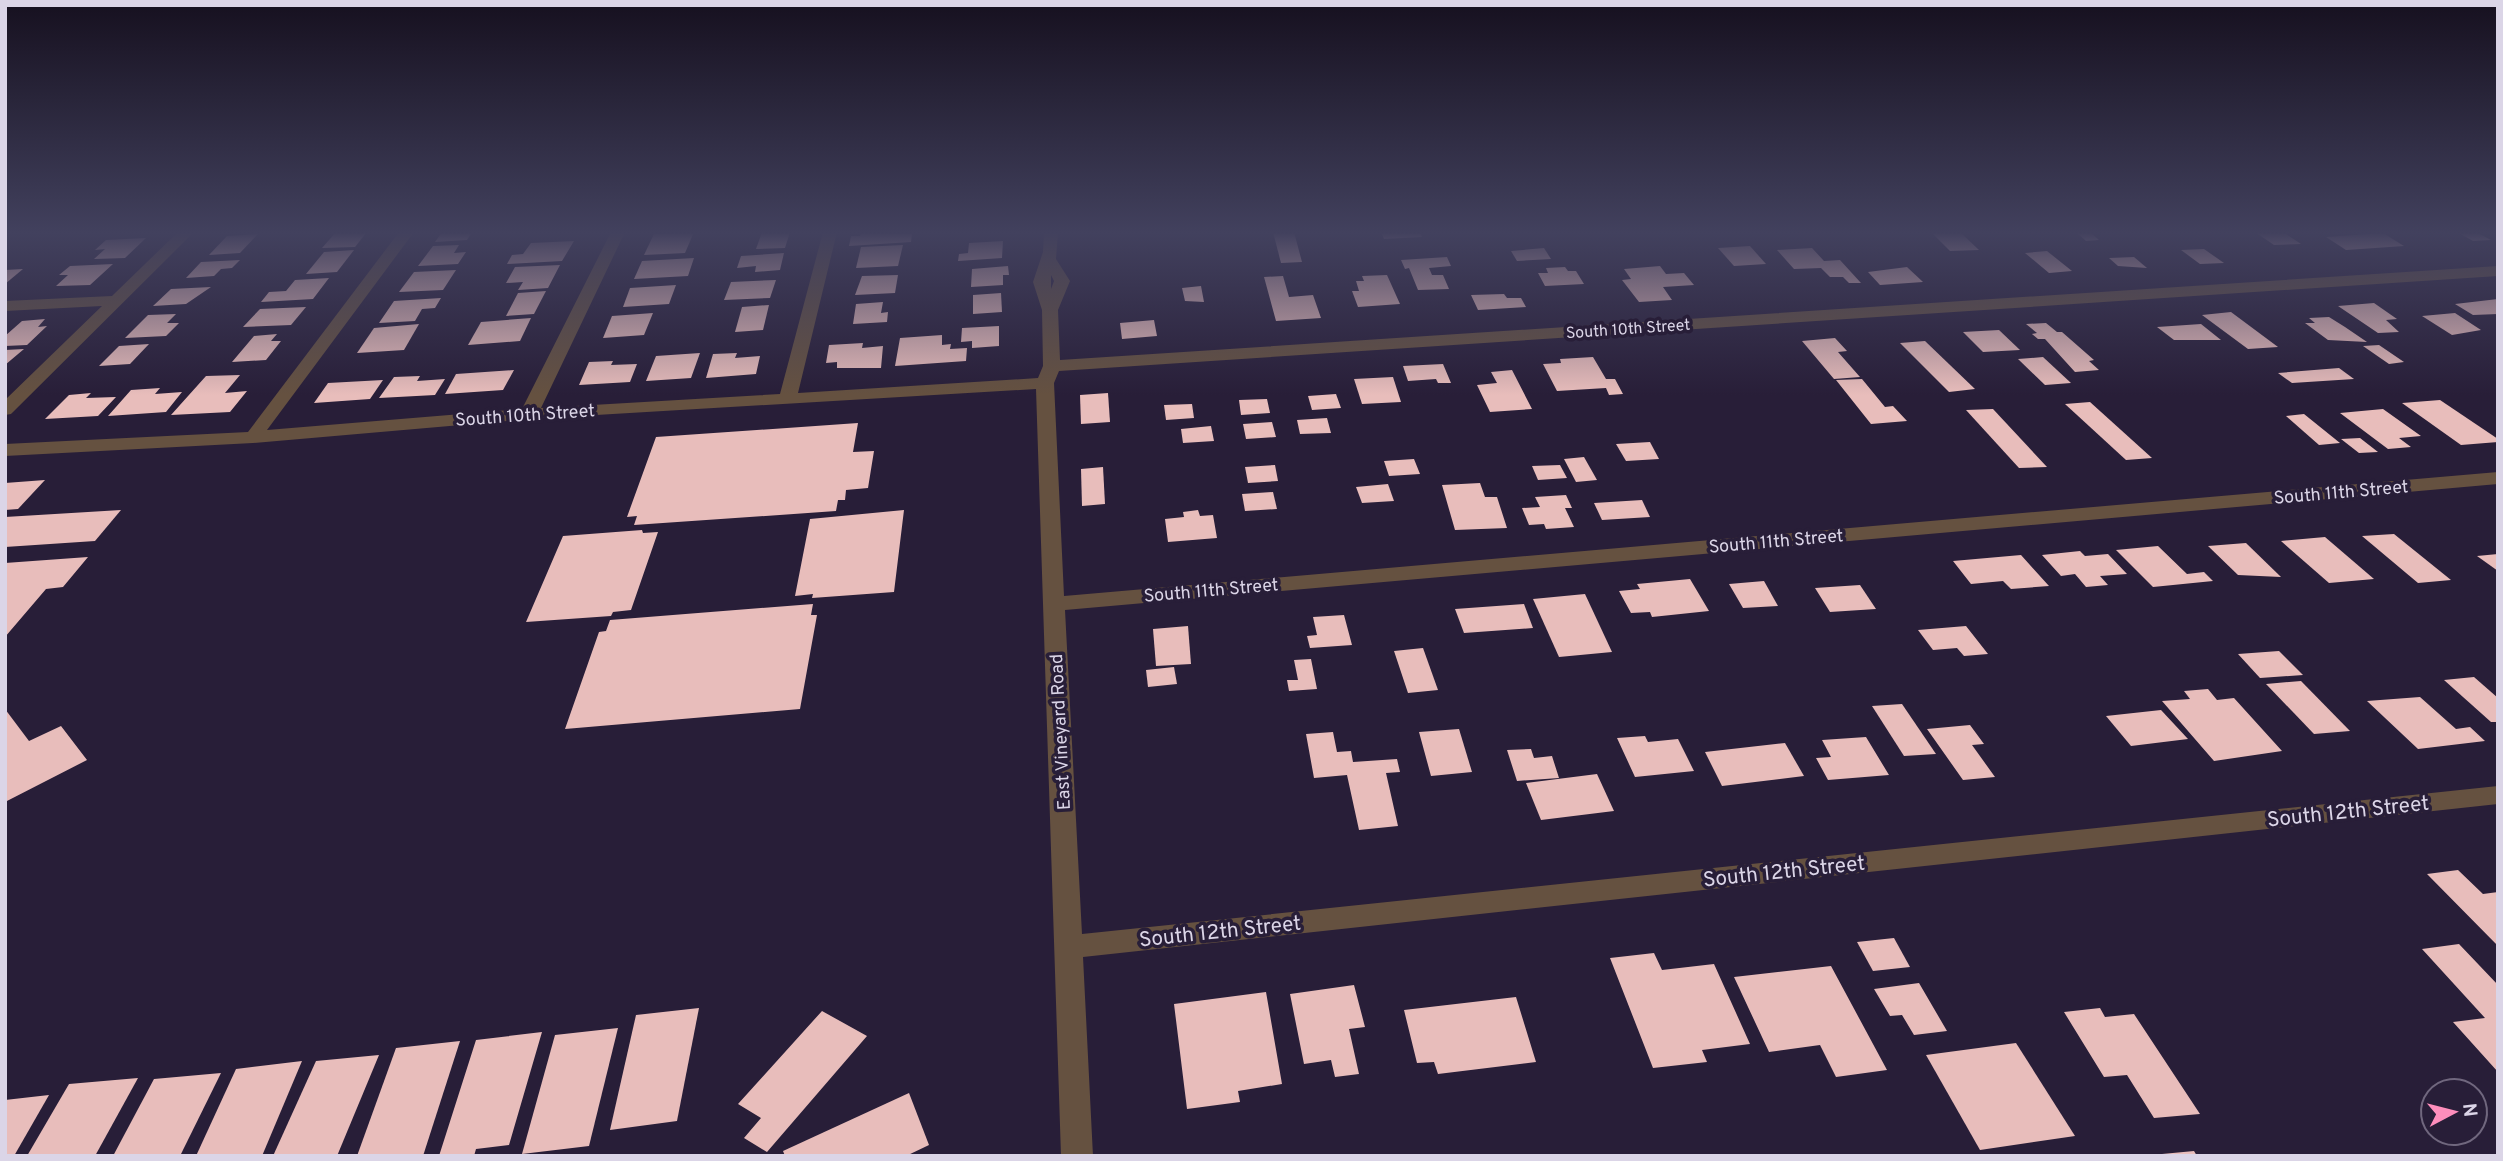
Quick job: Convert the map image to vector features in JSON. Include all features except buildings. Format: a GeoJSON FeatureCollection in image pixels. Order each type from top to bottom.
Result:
{"type":"FeatureCollection","features":[{"type":"Feature","properties":{"kind":"street"},"geometry":{"type":"LineString","coordinates":[[5,410],[130,286]]}},
{"type":"Feature","properties":{"kind":"street"},"geometry":{"type":"LineString","coordinates":[[253,437],[367,286]]}},
{"type":"Feature","properties":{"kind":"street"},"geometry":{"type":"LineString","coordinates":[[529,414],[592,286]]}},
{"type":"Feature","properties":{"kind":"street"},"geometry":{"type":"LineString","coordinates":[[788,398],[816,286]]}},
{"type":"Feature","properties":{"kind":"street","name":"East Vineyard Road"},"geometry":{"type":"LineString","coordinates":[[1042,286],[1050,310],[1048,374],[1054,604],[1077,1156]]}},
{"type":"Feature","properties":{"kind":"street","name":"South 10th Street"},"geometry":{"type":"LineString","coordinates":[[5,450],[253,437],[529,414],[788,398],[1048,374],[2284,286]]}},
{"type":"Feature","properties":{"kind":"street"},"geometry":{"type":"LineString","coordinates":[[5,306],[116,300]]}},
{"type":"Feature","properties":{"kind":"street"},"geometry":{"type":"LineString","coordinates":[[2488,479],[2498,495]]}},
{"type":"Feature","properties":{"kind":"street","name":"South 11th Street"},"geometry":{"type":"LineString","coordinates":[[1054,604],[2488,479]]}},
{"type":"Feature","properties":{"kind":"street","name":"South 12th Street"},"geometry":{"type":"LineString","coordinates":[[1070,947],[2498,795]]}}]}
